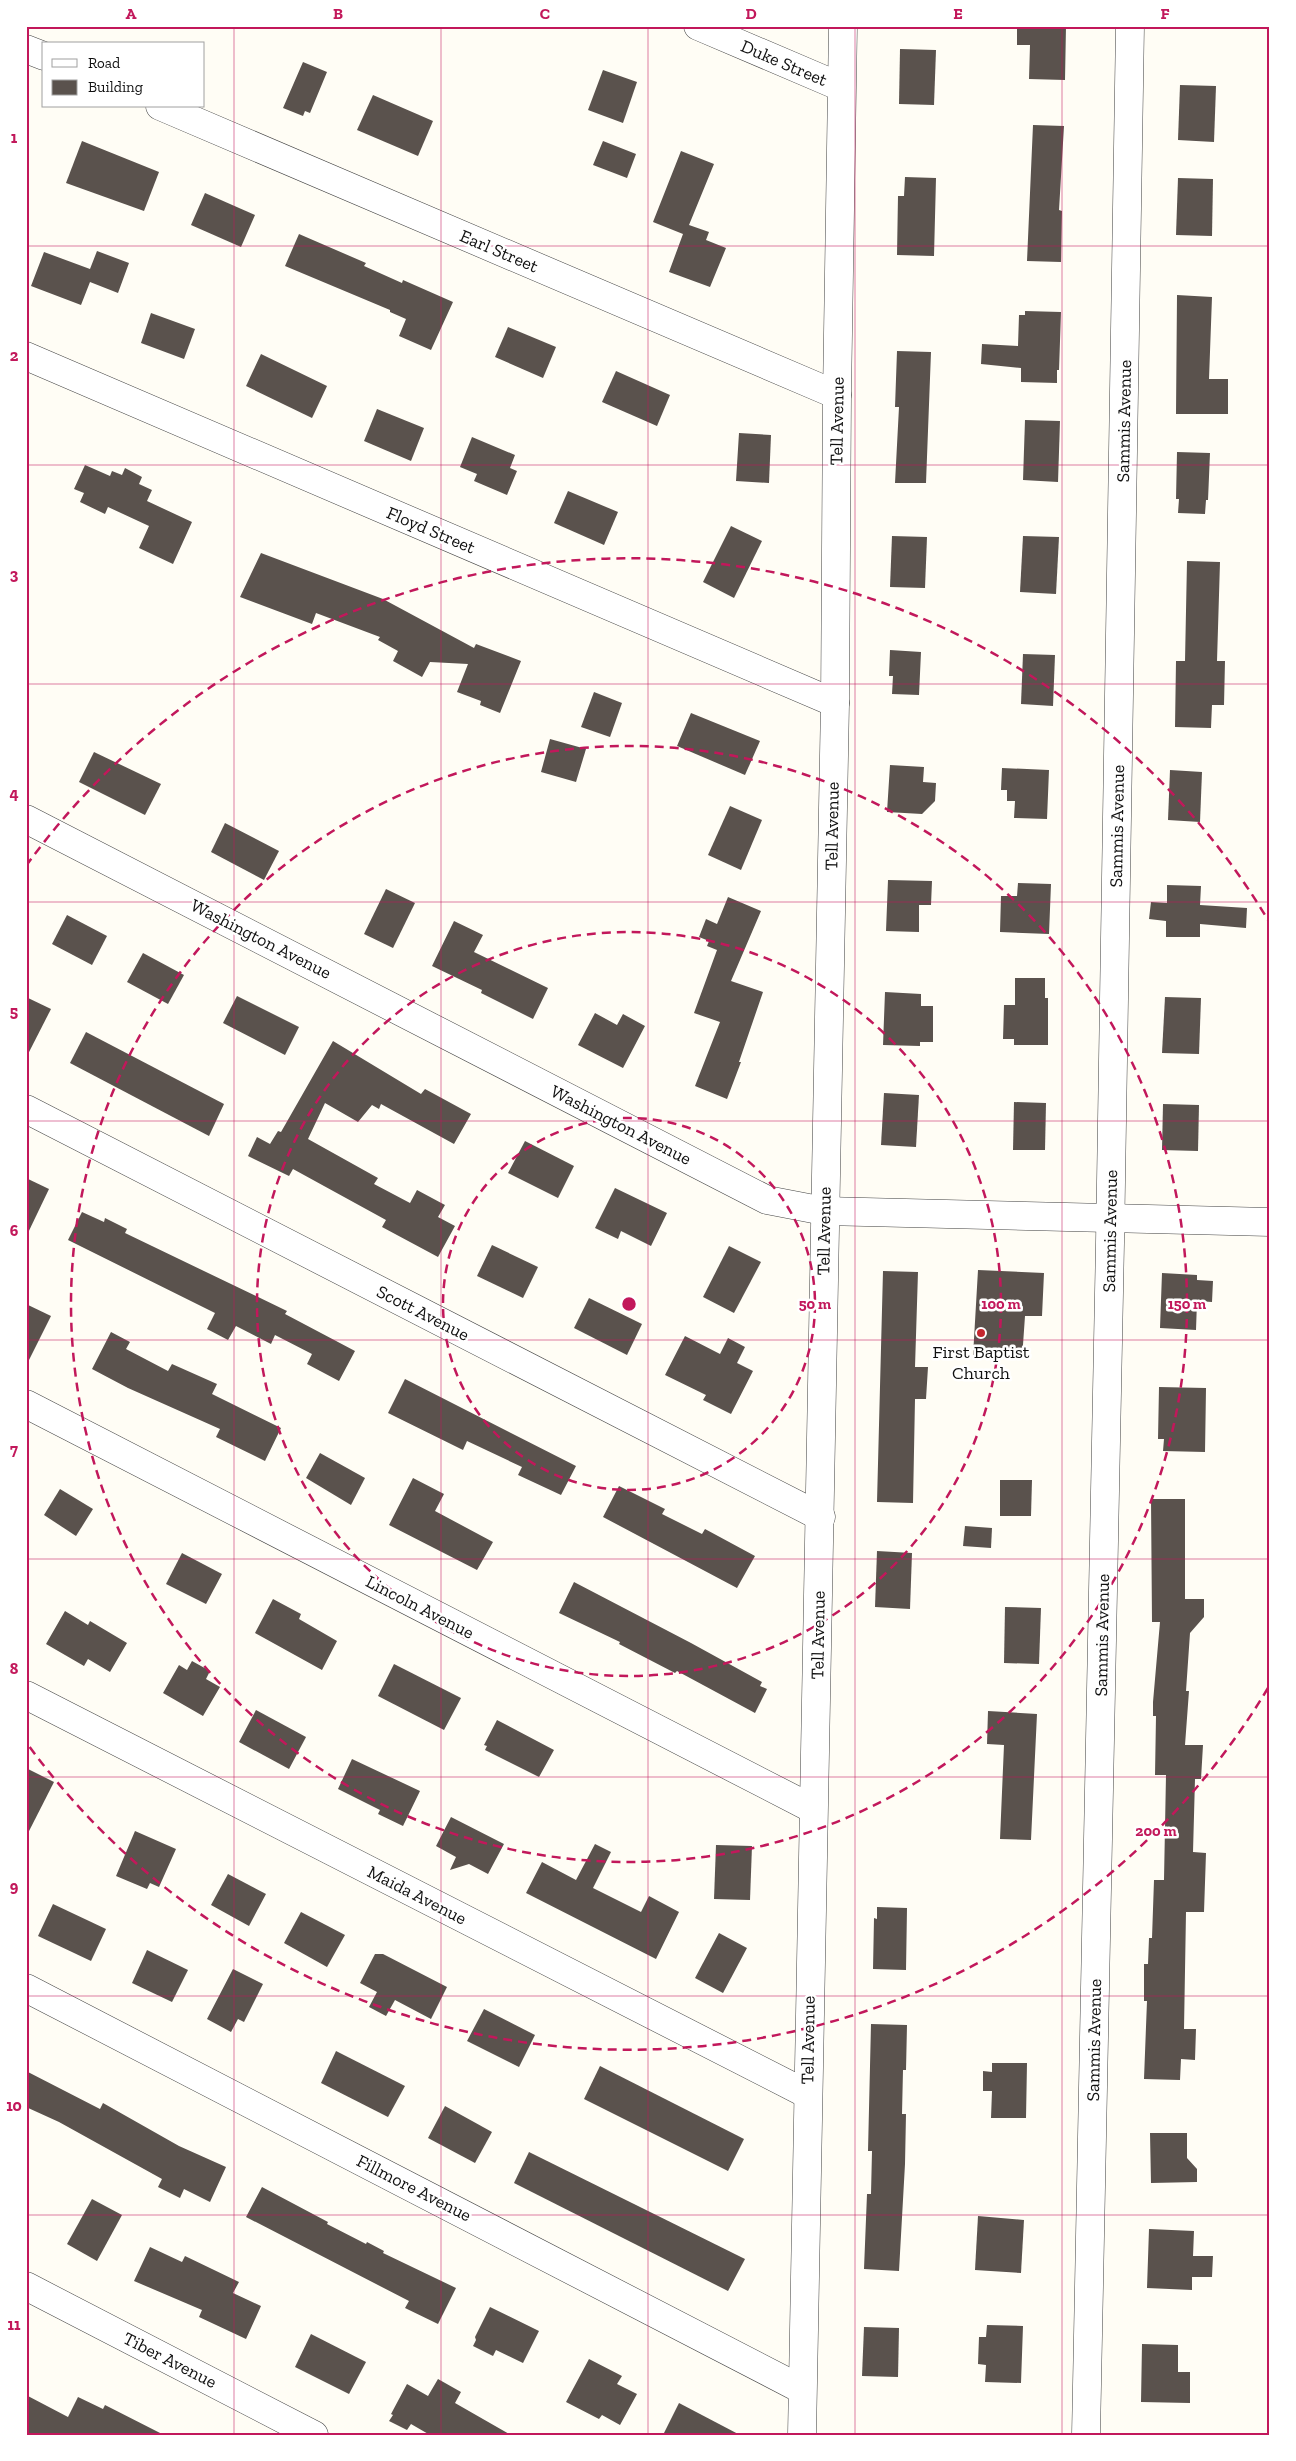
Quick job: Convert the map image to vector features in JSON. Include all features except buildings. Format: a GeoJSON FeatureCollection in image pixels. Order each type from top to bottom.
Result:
{"type":"FeatureCollection","features":[{"type":"Feature","properties":{"kind":"street","name":"Duke Street"},"geometry":{"type":"LineString","coordinates":[[698,26],[842,87]]}},
{"type":"Feature","properties":{"kind":"street","name":"Tell Avenue"},"geometry":{"type":"LineString","coordinates":[[802,2435],[801,2389],[821,1517],[824,1211],[835,703],[837,395],[843,26]]}},
{"type":"Feature","properties":{"kind":"street","name":"Sammis Avenue"},"geometry":{"type":"LineString","coordinates":[[1086,2435],[1110,1220],[1130,26]]}},
{"type":"Feature","properties":{"kind":"street"},"geometry":{"type":"LineString","coordinates":[[26,49],[42,55]]}},
{"type":"Feature","properties":{"kind":"street","name":"Earl Street"},"geometry":{"type":"LineString","coordinates":[[165,108],[837,395]]}},
{"type":"Feature","properties":{"kind":"street","name":"Floyd Street"},"geometry":{"type":"LineString","coordinates":[[26,356],[835,703]]}},
{"type":"Feature","properties":{"kind":"street","name":"Washington Avenue"},"geometry":{"type":"LineString","coordinates":[[26,819],[766,1200],[824,1211],[1110,1220],[1270,1222]]}},
{"type":"Feature","properties":{"kind":"street","name":"Scott Avenue"},"geometry":{"type":"LineString","coordinates":[[26,1109],[821,1517]]}},
{"type":"Feature","properties":{"kind":"street","name":"Lincoln Avenue"},"geometry":{"type":"LineString","coordinates":[[26,1404],[813,1809]]}},
{"type":"Feature","properties":{"kind":"street","name":"Maida Avenue"},"geometry":{"type":"LineString","coordinates":[[26,1695],[807,2094]]}},
{"type":"Feature","properties":{"kind":"street","name":"Fillmore Avenue"},"geometry":{"type":"LineString","coordinates":[[26,1988],[801,2389]]}},
{"type":"Feature","properties":{"kind":"street","name":"Tiber Avenue"},"geometry":{"type":"LineString","coordinates":[[26,2286],[314,2435]]}},
{"type":"Feature","properties":{"kind":"place","name":"First Baptist Church"},"geometry":{"type":"Point","coordinates":[981,1333]}}]}
